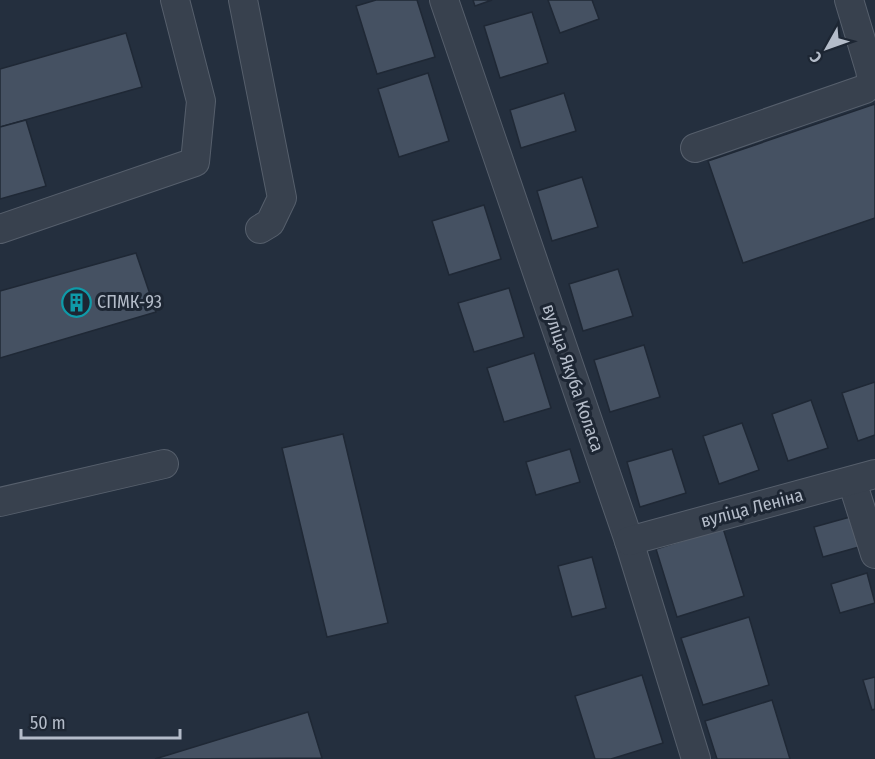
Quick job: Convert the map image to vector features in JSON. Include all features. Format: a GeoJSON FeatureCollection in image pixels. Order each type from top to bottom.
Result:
{"type":"FeatureCollection","features":[{"type":"Feature","properties":{"kind":"street"},"geometry":{"type":"LineString","coordinates":[[0,229],[195,162],[201,101],[175,0]]}},
{"type":"Feature","properties":{"kind":"street"},"geometry":{"type":"LineString","coordinates":[[243,0],[282,198],[270,222],[260,229]]}},
{"type":"Feature","properties":{"kind":"street","name":"вуліца Якуба Коласа"},"geometry":{"type":"LineString","coordinates":[[444,0],[628,541],[696,759]]}},
{"type":"Feature","properties":{"kind":"street"},"geometry":{"type":"LineString","coordinates":[[695,148],[865,89],[872,81],[849,0]]}},
{"type":"Feature","properties":{"kind":"street"},"geometry":{"type":"LineString","coordinates":[[0,502],[164,464]]}},
{"type":"Feature","properties":{"kind":"street"},"geometry":{"type":"LineString","coordinates":[[864,478],[875,554]]}},
{"type":"Feature","properties":{"kind":"street","name":"вуліца Леніна"},"geometry":{"type":"LineString","coordinates":[[628,541],[864,478]]}},
{"type":"Feature","properties":{"kind":"building"},"geometry":{"type":"Polygon","coordinates":[[[376,0],[417,0],[435,57],[377,74],[356,6],[376,0]]]}},
{"type":"Feature","properties":{"kind":"building"},"geometry":{"type":"Polygon","coordinates":[[[473,0],[492,0],[475,6],[473,0]]]}},
{"type":"Feature","properties":{"kind":"building"},"geometry":{"type":"Polygon","coordinates":[[[548,0],[592,0],[599,19],[560,33],[548,0]]]}},
{"type":"Feature","properties":{"kind":"building"},"geometry":{"type":"Polygon","coordinates":[[[532,12],[548,63],[500,78],[484,26],[532,12]]]}},
{"type":"Feature","properties":{"kind":"building"},"geometry":{"type":"Polygon","coordinates":[[[126,33],[142,87],[0,127],[0,69],[126,33]]]}},
{"type":"Feature","properties":{"kind":"building"},"geometry":{"type":"Polygon","coordinates":[[[428,73],[449,141],[399,157],[378,89],[428,73]]]}},
{"type":"Feature","properties":{"kind":"building"},"geometry":{"type":"Polygon","coordinates":[[[564,93],[576,131],[521,148],[510,110],[564,93]]]}},
{"type":"Feature","properties":{"kind":"building"},"geometry":{"type":"Polygon","coordinates":[[[875,104],[875,218],[743,263],[708,161],[875,104]]]}},
{"type":"Feature","properties":{"kind":"building"},"geometry":{"type":"Polygon","coordinates":[[[26,120],[46,186],[0,199],[0,127],[26,120]]]}},
{"type":"Feature","properties":{"kind":"building"},"geometry":{"type":"Polygon","coordinates":[[[582,177],[598,227],[552,241],[537,191],[582,177]]]}},
{"type":"Feature","properties":{"kind":"building"},"geometry":{"type":"Polygon","coordinates":[[[484,205],[501,259],[449,275],[432,221],[484,205]]]}},
{"type":"Feature","properties":{"kind":"building","name":"СПМК-93"},"geometry":{"type":"Polygon","coordinates":[[[136,253],[156,312],[0,358],[0,291],[136,253]]]}},
{"type":"Feature","properties":{"kind":"building"},"geometry":{"type":"Polygon","coordinates":[[[618,269],[633,316],[583,331],[569,284],[618,269]]]}},
{"type":"Feature","properties":{"kind":"building"},"geometry":{"type":"Polygon","coordinates":[[[509,288],[524,337],[474,352],[458,303],[509,288]]]}},
{"type":"Feature","properties":{"kind":"building"},"geometry":{"type":"Polygon","coordinates":[[[644,345],[660,397],[610,412],[594,360],[644,345]]]}},
{"type":"Feature","properties":{"kind":"building"},"geometry":{"type":"Polygon","coordinates":[[[534,353],[551,408],[504,422],[487,368],[534,353]]]}},
{"type":"Feature","properties":{"kind":"building"},"geometry":{"type":"Polygon","coordinates":[[[875,382],[875,435],[858,441],[842,393],[875,382]]]}},
{"type":"Feature","properties":{"kind":"building"},"geometry":{"type":"Polygon","coordinates":[[[811,400],[828,448],[788,461],[772,414],[811,400]]]}},
{"type":"Feature","properties":{"kind":"building"},"geometry":{"type":"Polygon","coordinates":[[[742,423],[759,470],[719,484],[703,436],[742,423]]]}},
{"type":"Feature","properties":{"kind":"building"},"geometry":{"type":"Polygon","coordinates":[[[343,434],[388,623],[327,637],[282,448],[343,434]]]}},
{"type":"Feature","properties":{"kind":"building"},"geometry":{"type":"Polygon","coordinates":[[[570,449],[580,482],[536,495],[526,462],[570,449]]]}},
{"type":"Feature","properties":{"kind":"building"},"geometry":{"type":"Polygon","coordinates":[[[672,449],[686,493],[640,507],[627,462],[672,449]]]}},
{"type":"Feature","properties":{"kind":"building"},"geometry":{"type":"Polygon","coordinates":[[[850,517],[859,547],[823,557],[814,527],[850,517]]]}},
{"type":"Feature","properties":{"kind":"building"},"geometry":{"type":"Polygon","coordinates":[[[723,528],[744,596],[677,617],[656,549],[723,528]]]}},
{"type":"Feature","properties":{"kind":"building"},"geometry":{"type":"Polygon","coordinates":[[[592,557],[606,608],[572,617],[558,566],[592,557]]]}},
{"type":"Feature","properties":{"kind":"building"},"geometry":{"type":"Polygon","coordinates":[[[867,573],[875,603],[840,613],[831,584],[867,573]]]}},
{"type":"Feature","properties":{"kind":"building"},"geometry":{"type":"Polygon","coordinates":[[[749,617],[769,685],[703,705],[681,638],[749,617]]]}},
{"type":"Feature","properties":{"kind":"building"},"geometry":{"type":"Polygon","coordinates":[[[642,675],[663,743],[611,759],[595,759],[575,696],[642,675]]]}},
{"type":"Feature","properties":{"kind":"building"},"geometry":{"type":"Polygon","coordinates":[[[875,677],[875,709],[872,710],[863,680],[875,677]]]}},
{"type":"Feature","properties":{"kind":"building"},"geometry":{"type":"Polygon","coordinates":[[[772,700],[790,759],[717,759],[705,721],[772,700]]]}},
{"type":"Feature","properties":{"kind":"building"},"geometry":{"type":"Polygon","coordinates":[[[308,712],[322,758],[155,759],[308,712]]]}},
{"type":"Feature","properties":{"kind":"place","name":"СПМК-93"},"geometry":{"type":"Point","coordinates":[76,302]}}]}
